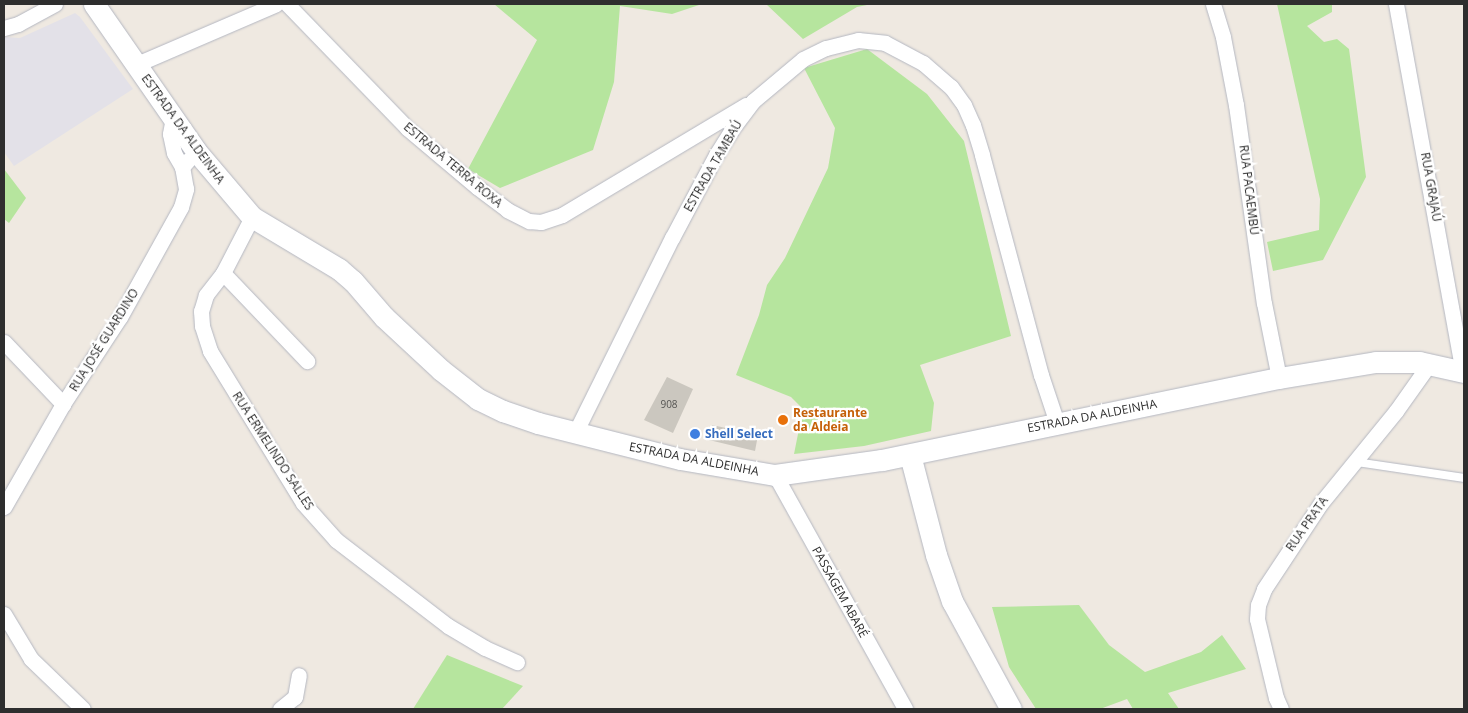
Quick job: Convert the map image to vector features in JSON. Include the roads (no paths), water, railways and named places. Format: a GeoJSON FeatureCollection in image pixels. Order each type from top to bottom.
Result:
{"type":"FeatureCollection","features":[{"type":"Feature","properties":{"kind":"street"},"geometry":{"type":"LineString","coordinates":[[4,28],[18,24],[55,4]]}},
{"type":"Feature","properties":{"kind":"street","name":"ESTRADA DA ALDEINHA"},"geometry":{"type":"LineString","coordinates":[[94,4],[196,150],[252,217],[339,269],[353,281],[384,317],[427,357],[478,399],[538,423],[575,433],[680,459],[775,475],[910,455],[1279,378],[1376,362],[1398,360],[1430,363],[1464,372]]}},
{"type":"Feature","properties":{"kind":"street"},"geometry":{"type":"LineString","coordinates":[[137,64],[276,4]]}},
{"type":"Feature","properties":{"kind":"street","name":"ESTRADA TERRA ROXA"},"geometry":{"type":"LineString","coordinates":[[286,4],[407,128],[507,210],[529,221],[541,222],[562,215],[753,101]]}},
{"type":"Feature","properties":{"kind":"street","name":"RUA PACAEMBÚ"},"geometry":{"type":"LineString","coordinates":[[1213,4],[1223,37],[1236,105],[1264,303],[1279,378]]}},
{"type":"Feature","properties":{"kind":"street","name":"RUA GRAJAÚ"},"geometry":{"type":"LineString","coordinates":[[1396,4],[1424,145],[1464,372]]}},
{"type":"Feature","properties":{"kind":"street","name":"ESTRADA TAMBAÚ"},"geometry":{"type":"LineString","coordinates":[[575,433],[716,155],[753,101],[803,59],[826,48],[858,40],[885,43],[923,64],[951,87],[964,105],[973,125],[1041,375],[1057,423]]}},
{"type":"Feature","properties":{"kind":"street","name":"RUA JOSÉ GUARDINO"},"geometry":{"type":"LineString","coordinates":[[4,507],[63,404],[120,317],[181,207],[186,189],[182,167],[174,153],[170,134],[173,118]]}},
{"type":"Feature","properties":{"kind":"street"},"geometry":{"type":"LineString","coordinates":[[182,167],[196,150]]}},
{"type":"Feature","properties":{"kind":"street","name":"RUA ERMELINDO SALLES"},"geometry":{"type":"LineString","coordinates":[[252,217],[223,273],[206,295],[201,311],[205,341],[303,503],[336,540],[440,621],[485,648],[517,662]]}},
{"type":"Feature","properties":{"kind":"street"},"geometry":{"type":"LineString","coordinates":[[223,273],[307,362]]}},
{"type":"Feature","properties":{"kind":"street"},"geometry":{"type":"LineString","coordinates":[[4,342],[63,404]]}},
{"type":"Feature","properties":{"kind":"street","name":"RUA PRATA"},"geometry":{"type":"LineString","coordinates":[[1281,709],[1276,698],[1257,619],[1258,605],[1272,574],[1316,510],[1356,462],[1430,363]]}},
{"type":"Feature","properties":{"kind":"street"},"geometry":{"type":"LineString","coordinates":[[910,455],[936,555],[952,600],[1011,709]]}},
{"type":"Feature","properties":{"kind":"street","name":"PASSAGEM ABARÉ"},"geometry":{"type":"LineString","coordinates":[[775,475],[905,709]]}},
{"type":"Feature","properties":{"kind":"street"},"geometry":{"type":"LineString","coordinates":[[4,614],[31,659],[82,709]]}},
{"type":"Feature","properties":{"kind":"street"},"geometry":{"type":"LineString","coordinates":[[280,709],[295,697],[299,675]]}},
{"type":"Feature","properties":{"kind":"lane"},"geometry":{"type":"LineString","coordinates":[[1356,462],[1464,478]]}},
{"type":"Feature","properties":{"kind":"place","name":"Restaurante da Aldeia"},"geometry":{"type":"Point","coordinates":[783,420]}},
{"type":"Feature","properties":{"kind":"place","name":"Shell Select"},"geometry":{"type":"Point","coordinates":[695,434]}}]}
